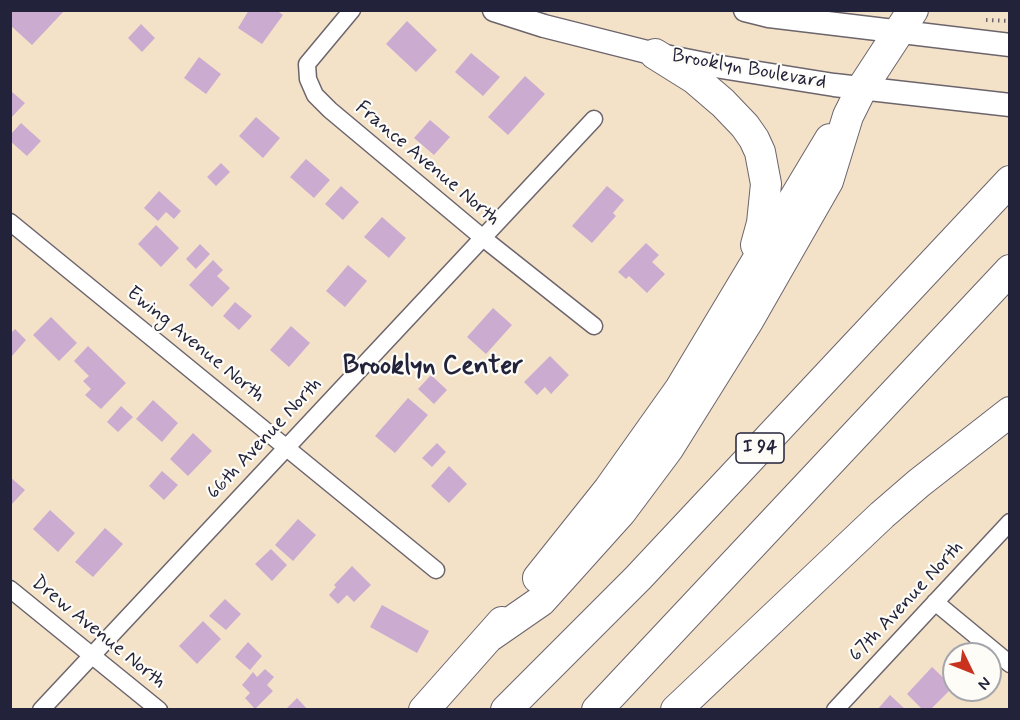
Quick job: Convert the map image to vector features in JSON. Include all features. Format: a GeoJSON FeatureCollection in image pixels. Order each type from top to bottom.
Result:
{"type":"FeatureCollection","features":[{"type":"Feature","properties":{"kind":"highway"},"geometry":{"type":"LineString","coordinates":[[489,637],[541,601],[621,512],[668,449],[748,321],[828,181],[848,116],[862,88],[905,21]]}},
{"type":"Feature","properties":{"kind":"highway"},"geometry":{"type":"LineString","coordinates":[[655,54],[695,79],[723,103],[746,126],[760,152],[766,184],[765,205],[745,280]]}},
{"type":"Feature","properties":{"kind":"highway"},"geometry":{"type":"LineString","coordinates":[[424,710],[489,637],[595,508],[634,455],[701,355],[826,145],[848,116]]}},
{"type":"Feature","properties":{"kind":"highway","name":"I 94"},"geometry":{"type":"LineString","coordinates":[[506,710],[638,578],[1010,181]]}},
{"type":"Feature","properties":{"kind":"highway"},"geometry":{"type":"LineString","coordinates":[[597,710],[1010,270]]}},
{"type":"Feature","properties":{"kind":"highway"},"geometry":{"type":"LineString","coordinates":[[676,710],[858,537],[919,483],[1010,412]]}},
{"type":"Feature","properties":{"kind":"main road","name":"Brooklyn Boulevard"},"geometry":{"type":"LineString","coordinates":[[494,10],[544,26],[655,54],[715,66],[862,88],[1010,105]]}},
{"type":"Feature","properties":{"kind":"main road"},"geometry":{"type":"LineString","coordinates":[[745,10],[769,16],[905,21],[1010,45]]}},
{"type":"Feature","properties":{"kind":"street","name":"France Avenue North"},"geometry":{"type":"LineString","coordinates":[[352,10],[307,64],[308,79],[315,95],[483,238],[594,326]]}},
{"type":"Feature","properties":{"kind":"street","name":"66th Avenue North"},"geometry":{"type":"LineString","coordinates":[[41,710],[594,119]]}},
{"type":"Feature","properties":{"kind":"street","name":"Ewing Avenue North"},"geometry":{"type":"LineString","coordinates":[[10,222],[436,570]]}},
{"type":"Feature","properties":{"kind":"street","name":"67th Avenue North"},"geometry":{"type":"LineString","coordinates":[[835,710],[1010,522]]}},
{"type":"Feature","properties":{"kind":"street","name":"Drew Avenue North"},"geometry":{"type":"LineString","coordinates":[[10,589],[159,710]]}},
{"type":"Feature","properties":{"kind":"street"},"geometry":{"type":"LineString","coordinates":[[935,602],[1010,664]]}},
{"type":"Feature","properties":{"kind":"building"},"geometry":{"type":"Polygon","coordinates":[[[10,10],[65,10],[32,45],[10,25],[10,10]]]}},
{"type":"Feature","properties":{"kind":"building"},"geometry":{"type":"Polygon","coordinates":[[[249,10],[276,10],[283,15],[262,44],[238,28],[249,10]]]}},
{"type":"Feature","properties":{"kind":"building"},"geometry":{"type":"Polygon","coordinates":[[[407,21],[437,50],[416,72],[386,44],[407,21]]]}},
{"type":"Feature","properties":{"kind":"building"},"geometry":{"type":"Polygon","coordinates":[[[141,24],[155,38],[142,52],[128,38],[141,24]]]}},
{"type":"Feature","properties":{"kind":"building"},"geometry":{"type":"Polygon","coordinates":[[[471,53],[500,77],[483,96],[455,72],[471,53]]]}},
{"type":"Feature","properties":{"kind":"building"},"geometry":{"type":"Polygon","coordinates":[[[199,57],[221,74],[206,94],[184,78],[199,57]]]}},
{"type":"Feature","properties":{"kind":"building"},"geometry":{"type":"Polygon","coordinates":[[[525,76],[545,94],[508,135],[488,117],[525,76]]]}},
{"type":"Feature","properties":{"kind":"building"},"geometry":{"type":"Polygon","coordinates":[[[12,92],[25,103],[10,119],[10,94],[12,92]]]}},
{"type":"Feature","properties":{"kind":"building"},"geometry":{"type":"Polygon","coordinates":[[[256,117],[280,138],[263,158],[239,136],[256,117]]]}},
{"type":"Feature","properties":{"kind":"building"},"geometry":{"type":"Polygon","coordinates":[[[430,120],[450,137],[434,155],[414,138],[430,120]]]}},
{"type":"Feature","properties":{"kind":"building"},"geometry":{"type":"Polygon","coordinates":[[[21,123],[41,141],[27,156],[10,141],[10,135],[21,123]]]}},
{"type":"Feature","properties":{"kind":"building"},"geometry":{"type":"Polygon","coordinates":[[[306,159],[330,180],[314,198],[290,177],[306,159]]]}},
{"type":"Feature","properties":{"kind":"building"},"geometry":{"type":"Polygon","coordinates":[[[221,163],[230,172],[216,186],[207,177],[221,163]]]}},
{"type":"Feature","properties":{"kind":"building"},"geometry":{"type":"Polygon","coordinates":[[[341,186],[359,202],[343,220],[325,204],[341,186]]]}},
{"type":"Feature","properties":{"kind":"building"},"geometry":{"type":"Polygon","coordinates":[[[607,186],[624,200],[613,213],[616,216],[592,243],[572,226],[607,186]]]}},
{"type":"Feature","properties":{"kind":"building"},"geometry":{"type":"Polygon","coordinates":[[[159,191],[181,211],[174,219],[166,212],[158,221],[144,208],[159,191]]]}},
{"type":"Feature","properties":{"kind":"building"},"geometry":{"type":"Polygon","coordinates":[[[382,217],[406,238],[389,258],[364,237],[382,217]]]}},
{"type":"Feature","properties":{"kind":"building"},"geometry":{"type":"Polygon","coordinates":[[[156,225],[179,248],[161,267],[138,244],[156,225]]]}},
{"type":"Feature","properties":{"kind":"building"},"geometry":{"type":"Polygon","coordinates":[[[646,243],[659,255],[652,262],[665,274],[647,293],[629,276],[626,279],[618,272],[646,243]]]}},
{"type":"Feature","properties":{"kind":"building"},"geometry":{"type":"Polygon","coordinates":[[[200,244],[210,254],[196,269],[186,259],[200,244]]]}},
{"type":"Feature","properties":{"kind":"building"},"geometry":{"type":"Polygon","coordinates":[[[213,260],[223,270],[217,276],[230,288],[212,307],[189,285],[213,260]]]}},
{"type":"Feature","properties":{"kind":"building"},"geometry":{"type":"Polygon","coordinates":[[[348,265],[367,281],[345,307],[326,291],[348,265]]]}},
{"type":"Feature","properties":{"kind":"building"},"geometry":{"type":"Polygon","coordinates":[[[235,302],[252,316],[239,330],[223,316],[235,302]]]}},
{"type":"Feature","properties":{"kind":"building"},"geometry":{"type":"Polygon","coordinates":[[[493,308],[512,325],[486,354],[467,337],[493,308]]]}},
{"type":"Feature","properties":{"kind":"building"},"geometry":{"type":"Polygon","coordinates":[[[51,317],[77,343],[59,361],[33,335],[51,317]]]}},
{"type":"Feature","properties":{"kind":"building"},"geometry":{"type":"Polygon","coordinates":[[[291,326],[310,343],[289,367],[270,350],[291,326]]]}},
{"type":"Feature","properties":{"kind":"building"},"geometry":{"type":"Polygon","coordinates":[[[15,329],[26,340],[12,356],[10,334],[15,329]]]}},
{"type":"Feature","properties":{"kind":"building"},"geometry":{"type":"Polygon","coordinates":[[[88,346],[126,383],[101,409],[85,395],[91,389],[83,381],[89,376],[74,361],[88,346]]]}},
{"type":"Feature","properties":{"kind":"building"},"geometry":{"type":"Polygon","coordinates":[[[550,356],[569,375],[551,394],[545,387],[537,395],[524,382],[550,356]]]}},
{"type":"Feature","properties":{"kind":"building"},"geometry":{"type":"Polygon","coordinates":[[[431,375],[447,390],[434,404],[418,389],[431,375]]]}},
{"type":"Feature","properties":{"kind":"building"},"geometry":{"type":"Polygon","coordinates":[[[408,398],[428,415],[395,453],[375,436],[408,398]]]}},
{"type":"Feature","properties":{"kind":"building"},"geometry":{"type":"Polygon","coordinates":[[[153,400],[178,423],[162,442],[136,419],[153,400]]]}},
{"type":"Feature","properties":{"kind":"building"},"geometry":{"type":"Polygon","coordinates":[[[121,406],[133,417],[118,432],[107,422],[121,406]]]}},
{"type":"Feature","properties":{"kind":"building"},"geometry":{"type":"Polygon","coordinates":[[[193,433],[212,451],[188,476],[170,459],[193,433]]]}},
{"type":"Feature","properties":{"kind":"building"},"geometry":{"type":"Polygon","coordinates":[[[437,443],[446,452],[432,467],[422,458],[437,443]]]}},
{"type":"Feature","properties":{"kind":"building"},"geometry":{"type":"Polygon","coordinates":[[[449,466],[467,484],[449,503],[431,486],[449,466]]]}},
{"type":"Feature","properties":{"kind":"building"},"geometry":{"type":"Polygon","coordinates":[[[162,471],[178,485],[164,500],[149,486],[162,471]]]}},
{"type":"Feature","properties":{"kind":"building"},"geometry":{"type":"Polygon","coordinates":[[[10,477],[25,490],[10,506],[10,477]]]}},
{"type":"Feature","properties":{"kind":"building"},"geometry":{"type":"Polygon","coordinates":[[[50,510],[75,533],[58,552],[33,529],[50,510]]]}},
{"type":"Feature","properties":{"kind":"building"},"geometry":{"type":"Polygon","coordinates":[[[298,519],[316,535],[293,561],[275,545],[298,519]]]}},
{"type":"Feature","properties":{"kind":"building"},"geometry":{"type":"Polygon","coordinates":[[[105,528],[123,544],[93,577],[75,562],[105,528]]]}},
{"type":"Feature","properties":{"kind":"building"},"geometry":{"type":"Polygon","coordinates":[[[271,549],[287,565],[272,581],[255,564],[271,549]]]}},
{"type":"Feature","properties":{"kind":"building"},"geometry":{"type":"Polygon","coordinates":[[[352,566],[371,585],[354,602],[347,595],[338,604],[329,595],[336,587],[334,585],[352,566]]]}},
{"type":"Feature","properties":{"kind":"building"},"geometry":{"type":"Polygon","coordinates":[[[225,599],[241,614],[226,630],[209,616],[225,599]]]}},
{"type":"Feature","properties":{"kind":"building"},"geometry":{"type":"Polygon","coordinates":[[[382,605],[429,631],[417,653],[370,627],[382,605]]]}},
{"type":"Feature","properties":{"kind":"building"},"geometry":{"type":"Polygon","coordinates":[[[203,621],[221,639],[197,664],[179,646],[203,621]]]}},
{"type":"Feature","properties":{"kind":"building"},"geometry":{"type":"Polygon","coordinates":[[[248,642],[262,656],[250,670],[235,657],[248,642]]]}},
{"type":"Feature","properties":{"kind":"building"},"geometry":{"type":"Polygon","coordinates":[[[932,667],[942,677],[942,698],[930,710],[923,710],[907,694],[932,667]]]}},
{"type":"Feature","properties":{"kind":"building"},"geometry":{"type":"Polygon","coordinates":[[[265,669],[274,677],[267,685],[273,691],[255,709],[245,698],[250,693],[242,685],[253,672],[257,677],[265,669]]]}},
{"type":"Feature","properties":{"kind":"building"},"geometry":{"type":"Polygon","coordinates":[[[890,695],[906,710],[877,710],[890,695]]]}},
{"type":"Feature","properties":{"kind":"building"},"geometry":{"type":"Polygon","coordinates":[[[297,698],[308,710],[285,710],[297,698]]]}},
{"type":"Feature","properties":{"kind":"district","name":"Brooklyn Center"},"geometry":{"type":"Point","coordinates":[433,368]}}]}
